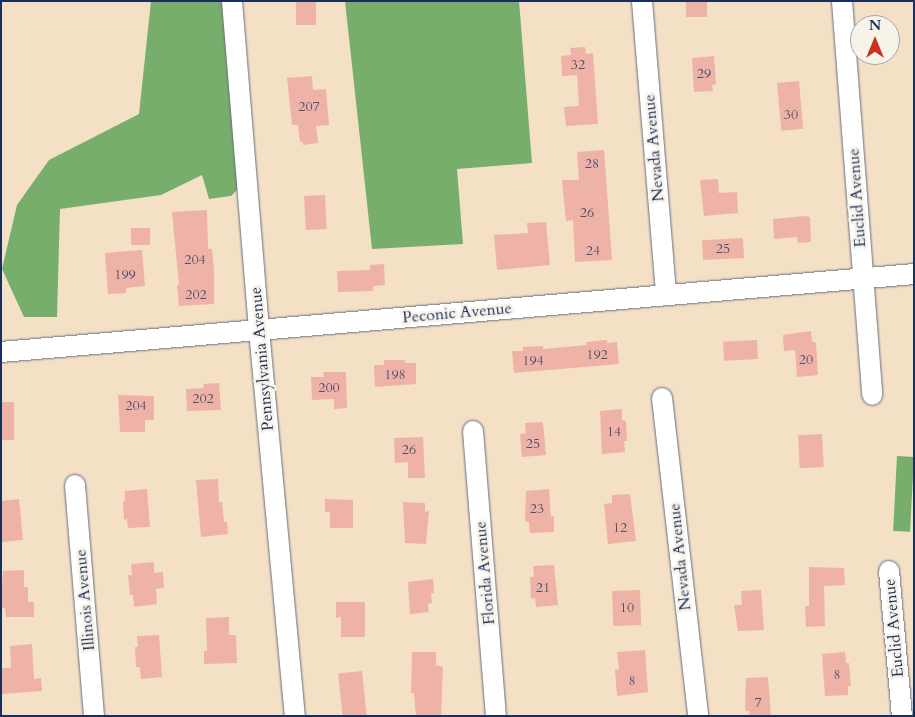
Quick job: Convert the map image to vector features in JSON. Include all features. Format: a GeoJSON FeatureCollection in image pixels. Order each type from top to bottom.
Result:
{"type":"FeatureCollection","features":[{"type":"Feature","properties":{"kind":"street","name":"Pennsylvania Avenue"},"geometry":{"type":"LineString","coordinates":[[232,1],[259,330],[295,716]]}},
{"type":"Feature","properties":{"kind":"street","name":"Nevada Avenue"},"geometry":{"type":"LineString","coordinates":[[642,1],[666,295]]}},
{"type":"Feature","properties":{"kind":"street","name":"Euclid Avenue"},"geometry":{"type":"LineString","coordinates":[[842,1],[872,395]]}},
{"type":"Feature","properties":{"kind":"street","name":"Peconic Avenue"},"geometry":{"type":"LineString","coordinates":[[1,352],[914,274]]}},
{"type":"Feature","properties":{"kind":"street","name":"Nevada Avenue"},"geometry":{"type":"LineString","coordinates":[[662,398],[698,716]]}},
{"type":"Feature","properties":{"kind":"street","name":"Florida Avenue"},"geometry":{"type":"LineString","coordinates":[[473,431],[496,716]]}},
{"type":"Feature","properties":{"kind":"street","name":"Illinois Avenue"},"geometry":{"type":"LineString","coordinates":[[75,485],[94,716]]}},
{"type":"Feature","properties":{"kind":"street","name":"Euclid Avenue"},"geometry":{"type":"LineString","coordinates":[[889,571],[902,716]]}},
{"type":"Feature","properties":{"kind":"green space"},"geometry":{"type":"Polygon","coordinates":[[[151,1],[224,1],[238,189],[231,196],[209,199],[202,175],[161,195],[60,209],[57,317],[24,317],[2,269],[17,205],[49,160],[139,114],[151,1]]]}},
{"type":"Feature","properties":{"kind":"green space"},"geometry":{"type":"Polygon","coordinates":[[[345,1],[519,1],[532,163],[457,169],[463,244],[372,249],[345,1]]]}},
{"type":"Feature","properties":{"kind":"green space"},"geometry":{"type":"Polygon","coordinates":[[[897,456],[914,457],[910,532],[893,531],[897,456]]]}},
{"type":"Feature","properties":{"kind":"building"},"geometry":{"type":"Polygon","coordinates":[[[296,1],[316,1],[316,25],[296,25],[296,1]]]}},
{"type":"Feature","properties":{"kind":"building"},"geometry":{"type":"Polygon","coordinates":[[[686,1],[707,1],[707,17],[686,17],[686,1]]]}},
{"type":"Feature","properties":{"kind":"building"},"geometry":{"type":"Polygon","coordinates":[[[585,47],[586,54],[593,53],[598,124],[566,126],[564,107],[579,106],[577,75],[562,76],[561,56],[571,55],[570,48],[585,47]]]}},
{"type":"Feature","properties":{"kind":"building"},"geometry":{"type":"Polygon","coordinates":[[[714,56],[716,84],[712,85],[713,91],[694,92],[692,58],[714,56]]]}},
{"type":"Feature","properties":{"kind":"building"},"geometry":{"type":"Polygon","coordinates":[[[312,76],[313,90],[326,89],[329,125],[316,126],[318,143],[303,145],[303,142],[300,142],[298,125],[292,125],[287,78],[312,76]]]}},
{"type":"Feature","properties":{"kind":"building"},"geometry":{"type":"Polygon","coordinates":[[[799,81],[803,129],[781,131],[777,83],[799,81]]]}},
{"type":"Feature","properties":{"kind":"building"},"geometry":{"type":"Polygon","coordinates":[[[604,150],[612,260],[575,262],[573,220],[566,221],[562,180],[579,180],[577,152],[604,150]]]}},
{"type":"Feature","properties":{"kind":"building"},"geometry":{"type":"Polygon","coordinates":[[[718,179],[719,193],[737,192],[738,213],[704,216],[700,180],[718,179]]]}},
{"type":"Feature","properties":{"kind":"building"},"geometry":{"type":"Polygon","coordinates":[[[325,195],[327,229],[306,230],[304,196],[325,195]]]}},
{"type":"Feature","properties":{"kind":"building"},"geometry":{"type":"Polygon","coordinates":[[[207,210],[208,249],[212,249],[214,269],[214,304],[179,306],[177,285],[179,285],[172,212],[207,210]]]}},
{"type":"Feature","properties":{"kind":"building"},"geometry":{"type":"Polygon","coordinates":[[[810,217],[811,242],[798,243],[797,237],[774,239],[773,219],[810,217]]]}},
{"type":"Feature","properties":{"kind":"building"},"geometry":{"type":"Polygon","coordinates":[[[546,222],[550,265],[497,270],[494,235],[528,233],[527,223],[546,222]]]}},
{"type":"Feature","properties":{"kind":"building"},"geometry":{"type":"Polygon","coordinates":[[[131,228],[150,228],[150,245],[131,245],[131,228]]]}},
{"type":"Feature","properties":{"kind":"building"},"geometry":{"type":"Polygon","coordinates":[[[743,238],[744,258],[703,260],[702,240],[743,238]]]}},
{"type":"Feature","properties":{"kind":"building"},"geometry":{"type":"Polygon","coordinates":[[[142,250],[145,286],[126,288],[126,293],[108,294],[105,253],[142,250]]]}},
{"type":"Feature","properties":{"kind":"building"},"geometry":{"type":"Polygon","coordinates":[[[384,264],[385,285],[373,286],[373,291],[338,292],[337,271],[370,270],[370,265],[384,264]]]}},
{"type":"Feature","properties":{"kind":"building"},"geometry":{"type":"Polygon","coordinates":[[[811,331],[812,341],[816,343],[818,375],[797,377],[795,350],[784,351],[783,335],[811,331]]]}},
{"type":"Feature","properties":{"kind":"building"},"geometry":{"type":"Polygon","coordinates":[[[607,340],[607,343],[617,342],[619,364],[514,373],[512,351],[523,351],[523,347],[543,346],[543,349],[587,345],[586,342],[607,340]]]}},
{"type":"Feature","properties":{"kind":"building"},"geometry":{"type":"Polygon","coordinates":[[[757,340],[758,359],[724,361],[723,342],[757,340]]]}},
{"type":"Feature","properties":{"kind":"building"},"geometry":{"type":"Polygon","coordinates":[[[384,360],[405,360],[405,363],[416,363],[416,384],[375,387],[374,365],[384,365],[384,360]]]}},
{"type":"Feature","properties":{"kind":"building"},"geometry":{"type":"Polygon","coordinates":[[[323,372],[346,372],[347,408],[334,409],[334,399],[312,400],[311,377],[324,377],[323,372]]]}},
{"type":"Feature","properties":{"kind":"building"},"geometry":{"type":"Polygon","coordinates":[[[219,383],[221,410],[187,411],[186,389],[204,388],[203,384],[219,383]]]}},
{"type":"Feature","properties":{"kind":"building"},"geometry":{"type":"Polygon","coordinates":[[[118,395],[154,396],[154,420],[145,420],[145,432],[120,432],[118,395]]]}},
{"type":"Feature","properties":{"kind":"building"},"geometry":{"type":"Polygon","coordinates":[[[1,402],[14,402],[14,440],[1,440],[1,402]]]}},
{"type":"Feature","properties":{"kind":"building"},"geometry":{"type":"Polygon","coordinates":[[[622,409],[622,420],[626,421],[627,441],[624,441],[625,452],[602,454],[600,411],[622,409]]]}},
{"type":"Feature","properties":{"kind":"building"},"geometry":{"type":"Polygon","coordinates":[[[543,422],[546,455],[522,457],[520,434],[526,433],[525,423],[543,422]]]}},
{"type":"Feature","properties":{"kind":"building"},"geometry":{"type":"Polygon","coordinates":[[[822,434],[824,467],[800,468],[798,435],[822,434]]]}},
{"type":"Feature","properties":{"kind":"building"},"geometry":{"type":"Polygon","coordinates":[[[423,437],[425,478],[408,478],[408,462],[395,463],[394,438],[423,437]]]}},
{"type":"Feature","properties":{"kind":"building"},"geometry":{"type":"Polygon","coordinates":[[[218,479],[219,502],[222,502],[224,522],[227,522],[228,534],[201,537],[196,480],[218,479]]]}},
{"type":"Feature","properties":{"kind":"building"},"geometry":{"type":"Polygon","coordinates":[[[147,489],[150,527],[128,528],[127,519],[124,520],[123,502],[125,501],[125,491],[147,489]]]}},
{"type":"Feature","properties":{"kind":"building"},"geometry":{"type":"Polygon","coordinates":[[[549,489],[551,517],[554,516],[554,532],[530,533],[529,522],[525,521],[526,491],[549,489]]]}},
{"type":"Feature","properties":{"kind":"building"},"geometry":{"type":"Polygon","coordinates":[[[630,494],[636,541],[608,544],[604,504],[612,503],[612,495],[630,494]]]}},
{"type":"Feature","properties":{"kind":"building"},"geometry":{"type":"Polygon","coordinates":[[[19,499],[23,540],[1,542],[1,501],[19,499]]]}},
{"type":"Feature","properties":{"kind":"building"},"geometry":{"type":"Polygon","coordinates":[[[325,499],[353,500],[353,528],[330,528],[330,512],[325,512],[325,499]]]}},
{"type":"Feature","properties":{"kind":"building"},"geometry":{"type":"Polygon","coordinates":[[[403,502],[425,503],[425,512],[429,511],[426,544],[405,543],[403,502]]]}},
{"type":"Feature","properties":{"kind":"building"},"geometry":{"type":"Polygon","coordinates":[[[154,562],[154,573],[163,572],[164,588],[156,589],[157,604],[134,607],[133,595],[130,595],[128,575],[132,575],[131,564],[154,562]]]}},
{"type":"Feature","properties":{"kind":"building"},"geometry":{"type":"Polygon","coordinates":[[[554,565],[558,605],[536,607],[535,598],[531,599],[530,577],[534,577],[533,566],[554,565]]]}},
{"type":"Feature","properties":{"kind":"building"},"geometry":{"type":"Polygon","coordinates":[[[809,567],[844,568],[845,585],[824,586],[825,626],[806,627],[805,606],[809,606],[809,567]]]}},
{"type":"Feature","properties":{"kind":"building"},"geometry":{"type":"Polygon","coordinates":[[[24,570],[24,587],[28,587],[28,602],[34,602],[34,617],[6,617],[5,608],[1,608],[3,571],[24,570]]]}},
{"type":"Feature","properties":{"kind":"building"},"geometry":{"type":"Polygon","coordinates":[[[433,579],[434,593],[431,593],[432,603],[428,604],[429,612],[410,614],[408,582],[433,579]]]}},
{"type":"Feature","properties":{"kind":"building"},"geometry":{"type":"Polygon","coordinates":[[[640,590],[641,625],[613,626],[612,591],[640,590]]]}},
{"type":"Feature","properties":{"kind":"building"},"geometry":{"type":"Polygon","coordinates":[[[761,590],[764,630],[738,631],[734,605],[742,605],[741,591],[761,590]]]}},
{"type":"Feature","properties":{"kind":"building"},"geometry":{"type":"Polygon","coordinates":[[[336,602],[365,602],[365,637],[341,637],[341,617],[336,618],[336,602]]]}},
{"type":"Feature","properties":{"kind":"building"},"geometry":{"type":"Polygon","coordinates":[[[229,617],[229,635],[236,635],[237,663],[204,664],[204,651],[207,651],[206,618],[229,617]]]}},
{"type":"Feature","properties":{"kind":"building"},"geometry":{"type":"Polygon","coordinates":[[[159,635],[162,677],[141,679],[140,667],[136,667],[135,647],[138,647],[137,636],[159,635]]]}},
{"type":"Feature","properties":{"kind":"building"},"geometry":{"type":"Polygon","coordinates":[[[32,644],[34,679],[41,678],[42,691],[1,694],[1,668],[11,668],[10,646],[32,644]]]}},
{"type":"Feature","properties":{"kind":"building"},"geometry":{"type":"Polygon","coordinates":[[[645,650],[648,692],[617,696],[615,670],[619,669],[617,652],[645,650]]]}},
{"type":"Feature","properties":{"kind":"building"},"geometry":{"type":"Polygon","coordinates":[[[412,652],[436,652],[436,665],[443,667],[441,716],[416,716],[414,693],[411,693],[412,652]]]}},
{"type":"Feature","properties":{"kind":"building"},"geometry":{"type":"Polygon","coordinates":[[[845,652],[846,663],[849,663],[851,686],[848,686],[848,695],[825,696],[822,654],[845,652]]]}},
{"type":"Feature","properties":{"kind":"building"},"geometry":{"type":"Polygon","coordinates":[[[362,671],[367,716],[343,716],[338,674],[362,671]]]}},
{"type":"Feature","properties":{"kind":"building"},"geometry":{"type":"Polygon","coordinates":[[[768,677],[771,716],[749,716],[749,711],[745,711],[746,678],[768,677]]]}}]}
